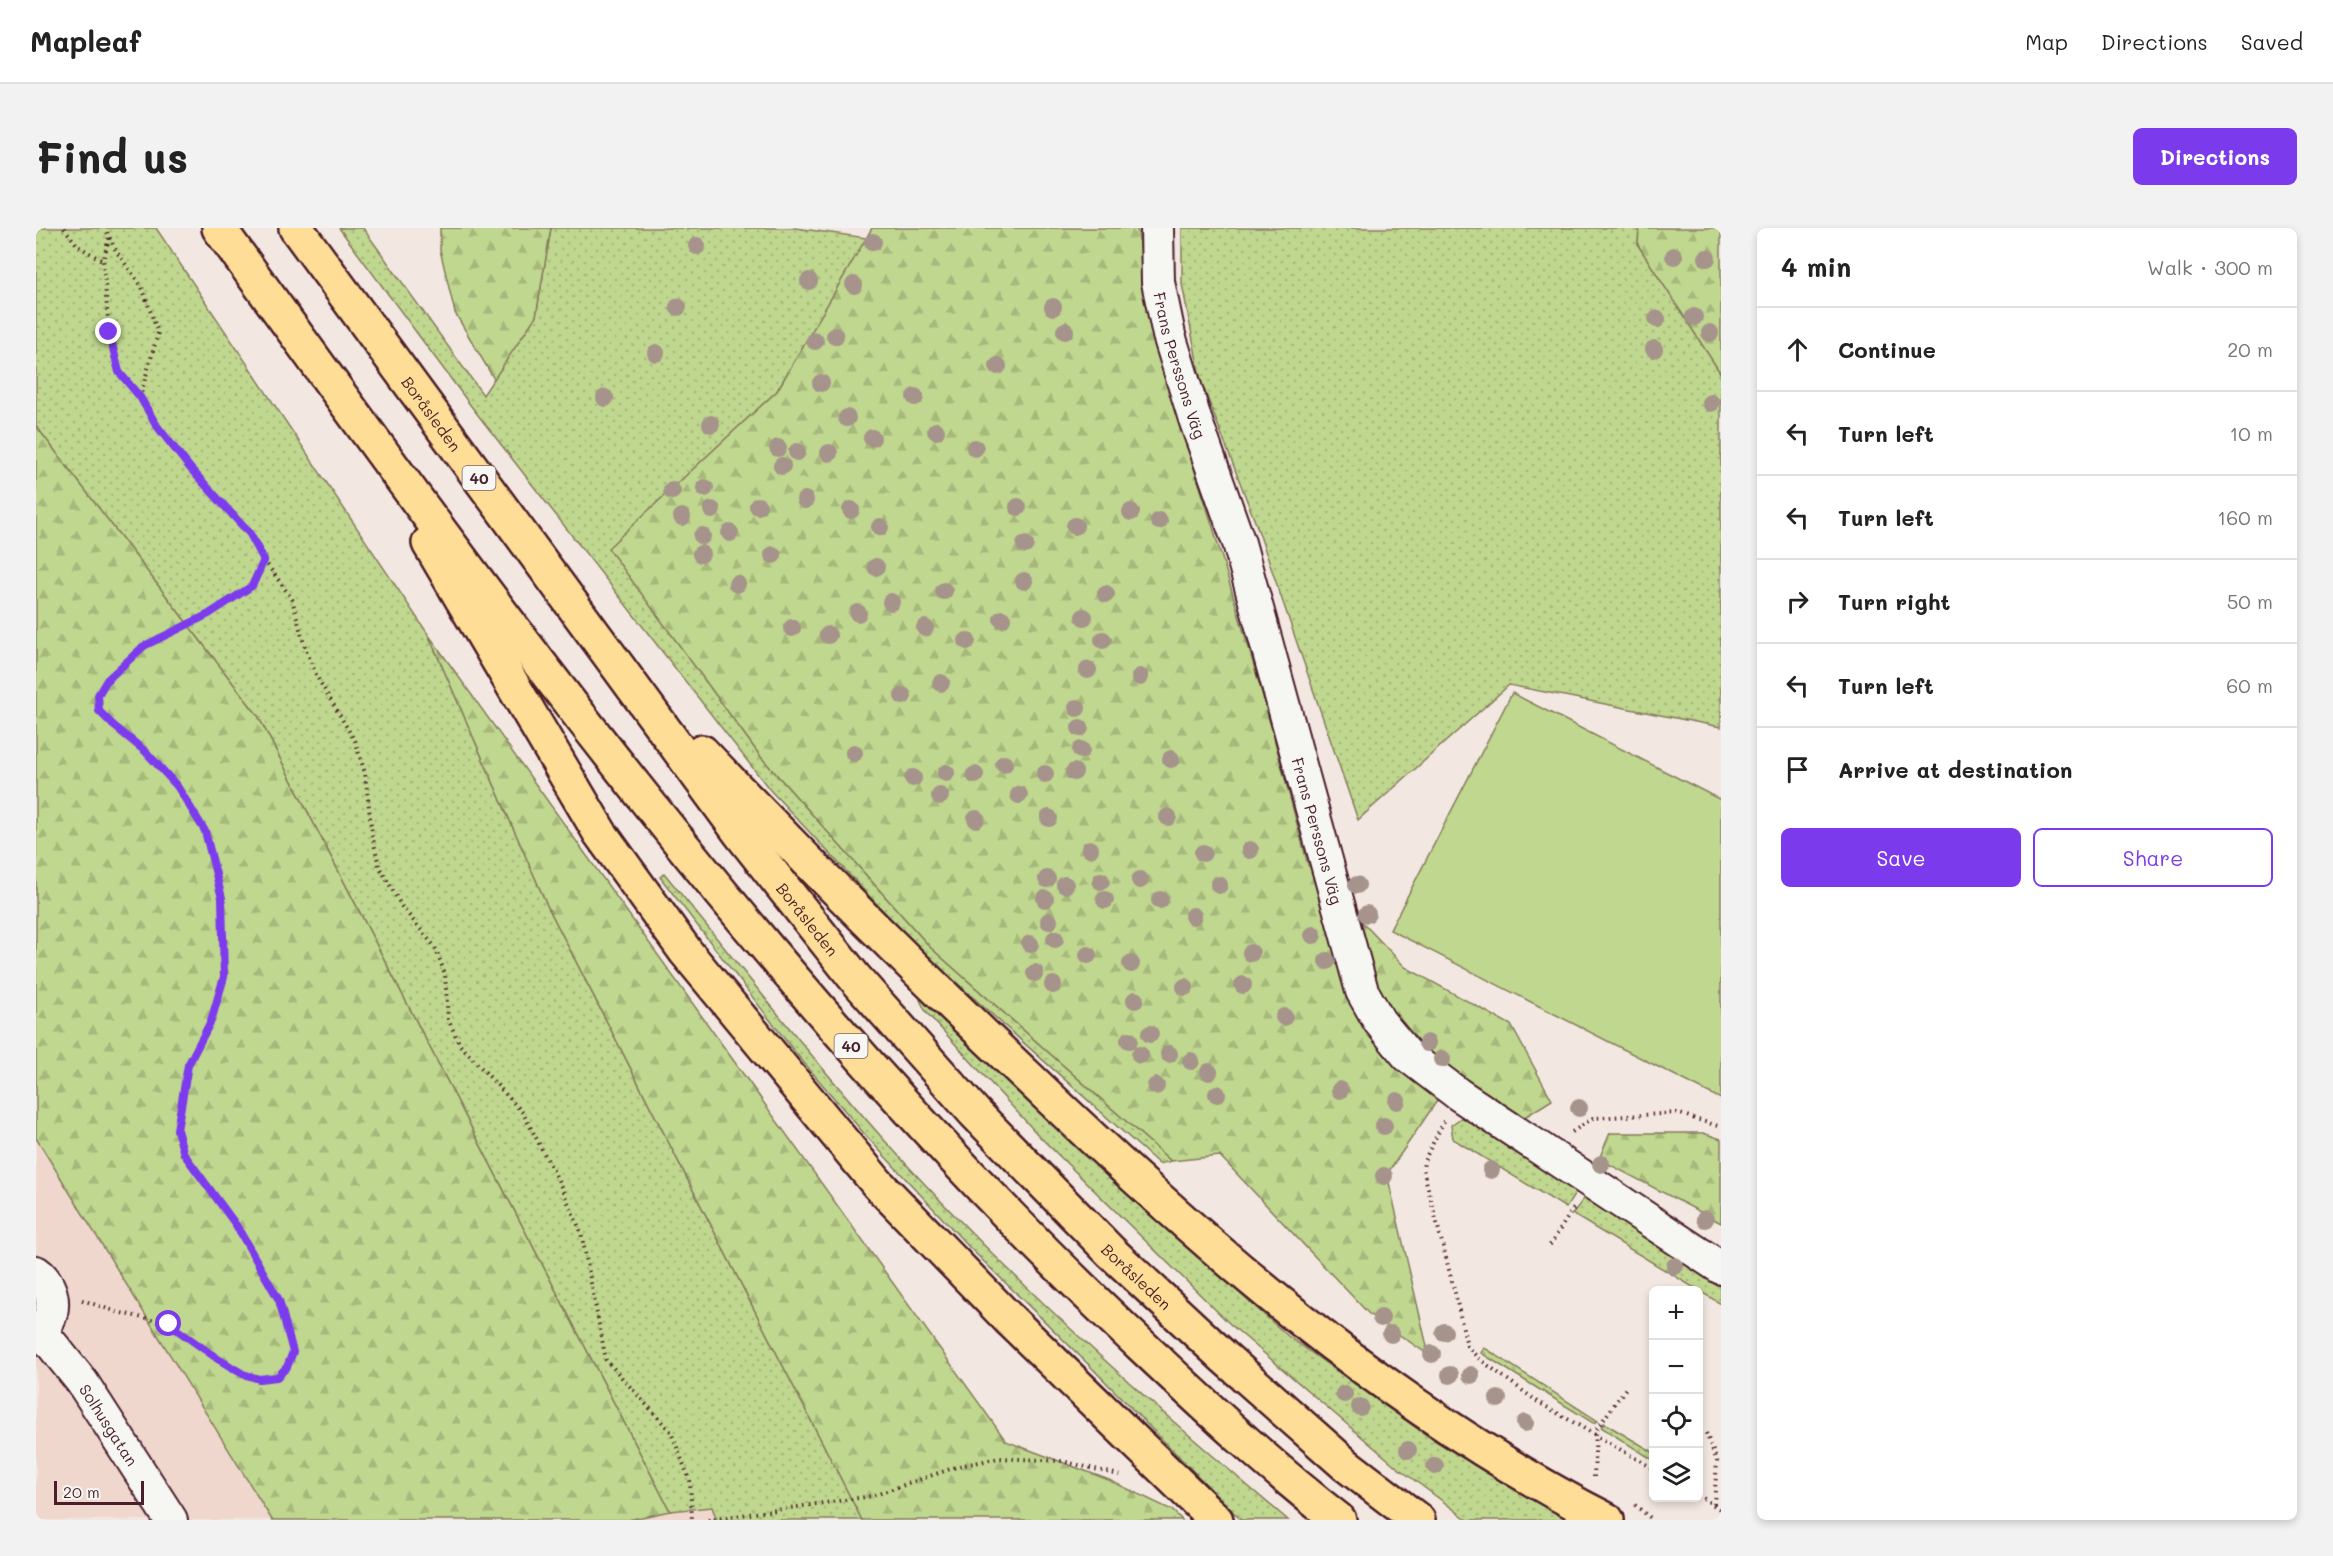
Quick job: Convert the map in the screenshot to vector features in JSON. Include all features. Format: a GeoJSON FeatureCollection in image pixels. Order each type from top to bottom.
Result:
{"type":"FeatureCollection","features":[{"type":"Feature","properties":{"kind":"highway","name":"40"},"geometry":{"type":"LineString","coordinates":[[219,228],[371,438],[567,699],[689,856],[816,1008],[934,1139],[1075,1283],[1192,1393],[1339,1520]]}},
{"type":"Feature","properties":{"kind":"highway","name":"Boråsleden"},"geometry":{"type":"LineString","coordinates":[[296,228],[740,833],[855,978],[975,1113],[1111,1252],[1225,1358],[1346,1465],[1418,1520]]}},
{"type":"Feature","properties":{"kind":"highway"},"geometry":{"type":"LineString","coordinates":[[371,438],[448,578],[600,833],[686,952],[801,1094],[877,1183],[1008,1318],[1216,1520]]}},
{"type":"Feature","properties":{"kind":"highway"},"geometry":{"type":"LineString","coordinates":[[603,649],[773,826],[941,994],[1092,1138],[1257,1285],[1396,1392],[1502,1462],[1607,1520]]}},
{"type":"Feature","properties":{"kind":"street","name":"Frans Perssons Väg"},"geometry":{"type":"LineString","coordinates":[[1157,228],[1158,282],[1169,335],[1195,419],[1239,543],[1362,991],[1379,1021],[1408,1056],[1458,1094],[1721,1268]]}},
{"type":"Feature","properties":{"kind":"street","name":"Solhusgatan"},"geometry":{"type":"LineString","coordinates":[[43,1281],[53,1304],[50,1319],[39,1333],[82,1382],[171,1520]]}},
{"type":"Feature","properties":{"kind":"path"},"geometry":{"type":"LineString","coordinates":[[64,228],[78,246],[103,261]]}},
{"type":"Feature","properties":{"kind":"path"},"geometry":{"type":"LineString","coordinates":[[105,228],[116,251],[142,287],[158,333],[140,397]]}},
{"type":"Feature","properties":{"kind":"path"},"geometry":{"type":"LineString","coordinates":[[109,238],[103,261],[109,332],[119,372],[140,397],[157,426],[190,468],[250,534],[264,560],[291,599],[304,644],[317,677],[355,741],[365,773],[372,834],[379,866],[402,907],[435,947],[445,974],[448,1018],[460,1045],[524,1113],[558,1180],[581,1232],[606,1360],[671,1432],[690,1481],[692,1520]]}},
{"type":"Feature","properties":{"kind":"path"},"geometry":{"type":"LineString","coordinates":[[43,1281],[117,1312],[169,1324],[218,1359],[243,1374],[259,1379],[277,1377],[287,1367],[293,1352],[279,1300],[236,1225],[184,1154],[177,1130],[188,1065],[211,1021],[224,977],[222,898],[205,831],[177,786],[146,752],[99,711],[98,695],[107,680],[144,646],[209,614],[252,586],[264,560]]}},
{"type":"Feature","properties":{"kind":"path"},"geometry":{"type":"LineString","coordinates":[[1458,1094],[1424,1161],[1423,1169],[1467,1346],[1478,1358],[1538,1402],[1649,1467]]}},
{"type":"Feature","properties":{"kind":"path"},"geometry":{"type":"LineString","coordinates":[[1543,1150],[1593,1118],[1677,1113],[1721,1127]]}},
{"type":"Feature","properties":{"kind":"path"},"geometry":{"type":"LineString","coordinates":[[1550,1245],[1589,1182]]}},
{"type":"Feature","properties":{"kind":"path"},"geometry":{"type":"LineString","coordinates":[[1594,1481],[1595,1434],[1626,1388]]}},
{"type":"Feature","properties":{"kind":"path"},"geometry":{"type":"LineString","coordinates":[[1706,1433],[1717,1461],[1714,1504]]}},
{"type":"Feature","properties":{"kind":"path"},"geometry":{"type":"LineString","coordinates":[[708,1520],[872,1496],[959,1466],[999,1458],[1062,1461],[1093,1467],[1132,1479]]}},
{"type":"Feature","properties":{"kind":"path"},"geometry":{"type":"LineString","coordinates":[[1703,1498],[1721,1510]]}},
{"type":"Feature","properties":{"kind":"path"},"geometry":{"type":"LineString","coordinates":[[1640,1510],[1653,1520]]}},
{"type":"Feature","properties":{"kind":"shaded area"},"geometry":{"type":"Polygon","coordinates":[[[36,1138],[272,1520],[36,1520],[36,1138]]]}},
{"type":"Feature","properties":{"kind":"shaded area"},"geometry":{"type":"Polygon","coordinates":[[[712,1507],[717,1520],[628,1520],[670,1511],[712,1507]]]}},
{"type":"Feature","properties":{"kind":"green space"},"geometry":{"type":"Polygon","coordinates":[[[36,228],[156,228],[428,634],[547,905],[862,1520],[717,1520],[712,1507],[670,1511],[258,716],[36,426],[36,228]]]}},
{"type":"Feature","properties":{"kind":"green space"},"geometry":{"type":"Polygon","coordinates":[[[339,228],[363,228],[483,395],[536,316],[551,228],[795,228],[867,238],[777,391],[609,548],[761,757],[931,948],[1171,1161],[1159,1164],[919,949],[770,790],[471,406],[339,228]]]}},
{"type":"Feature","properties":{"kind":"green space"},"geometry":{"type":"Polygon","coordinates":[[[440,228],[551,228],[536,316],[494,379],[455,313],[440,250],[440,228]]]}},
{"type":"Feature","properties":{"kind":"green space"},"geometry":{"type":"Polygon","coordinates":[[[872,228],[1137,228],[1158,356],[1212,524],[1262,693],[1308,865],[1405,967],[1511,1025],[1552,1100],[1523,1118],[1461,1081],[1443,1092],[1387,1174],[1429,1355],[1369,1314],[1220,1156],[1171,1161],[931,948],[761,757],[608,548],[777,391],[872,228]]]}},
{"type":"Feature","properties":{"kind":"green space"},"geometry":{"type":"Polygon","coordinates":[[[1182,228],[1639,228],[1638,245],[1721,374],[1721,727],[1509,685],[1358,820],[1256,524],[1201,381],[1182,284],[1182,228]]]}},
{"type":"Feature","properties":{"kind":"green space"},"geometry":{"type":"Polygon","coordinates":[[[1639,228],[1721,228],[1721,374],[1638,245],[1639,228]]]}},
{"type":"Feature","properties":{"kind":"green space"},"geometry":{"type":"Polygon","coordinates":[[[36,426],[258,716],[670,1511],[628,1520],[272,1520],[36,1138],[36,426]]]}},
{"type":"Feature","properties":{"kind":"green space"},"geometry":{"type":"Polygon","coordinates":[[[428,634],[1006,1441],[1109,1480],[1172,1510],[1182,1520],[862,1520],[547,905],[428,634]]]}},
{"type":"Feature","properties":{"kind":"green space"},"geometry":{"type":"Polygon","coordinates":[[[1512,693],[1721,800],[1721,1099],[1390,930],[1512,693]]]}},
{"type":"Feature","properties":{"kind":"green space"},"geometry":{"type":"Polygon","coordinates":[[[664,873],[829,1076],[933,1193],[1080,1338],[1288,1520],[1241,1520],[969,1247],[867,1137],[794,1051],[660,877],[664,873]]]}},
{"type":"Feature","properties":{"kind":"green space"},"geometry":{"type":"Polygon","coordinates":[[[923,999],[958,1035],[1126,1192],[1288,1336],[1432,1439],[1572,1520],[1468,1520],[1398,1468],[1230,1324],[1040,1137],[926,1012],[920,1000],[923,999]]]}},
{"type":"Feature","properties":{"kind":"green space"},"geometry":{"type":"Polygon","coordinates":[[[1465,1115],[1575,1188],[1576,1192],[1566,1208],[1453,1139],[1451,1125],[1465,1115]]]}},
{"type":"Feature","properties":{"kind":"green space"},"geometry":{"type":"Polygon","coordinates":[[[1610,1133],[1703,1133],[1721,1139],[1721,1223],[1599,1159],[1610,1133]]]}},
{"type":"Feature","properties":{"kind":"green space"},"geometry":{"type":"Polygon","coordinates":[[[1587,1195],[1721,1281],[1721,1304],[1703,1293],[1703,1286],[1691,1286],[1572,1214],[1587,1195]]]}},
{"type":"Feature","properties":{"kind":"green space"},"geometry":{"type":"Polygon","coordinates":[[[1484,1348],[1598,1421],[1593,1423],[1481,1353],[1484,1348]]]}},
{"type":"Feature","properties":{"kind":"green space"},"geometry":{"type":"Polygon","coordinates":[[[1604,1423],[1649,1450],[1649,1457],[1601,1427],[1604,1423]]]}},
{"type":"Feature","properties":{"kind":"route"},"geometry":{"type":"LineString","coordinates":[[109,332],[119,372],[140,397],[157,426],[190,468],[250,534],[264,560],[252,586],[209,614],[144,646],[107,680],[98,695],[99,711],[146,752],[177,786],[205,831],[222,898],[224,977],[211,1021],[188,1065],[177,1130],[184,1154],[236,1225],[279,1300],[293,1352],[287,1367],[277,1377],[259,1379],[243,1374],[218,1359],[169,1324]]}}]}
